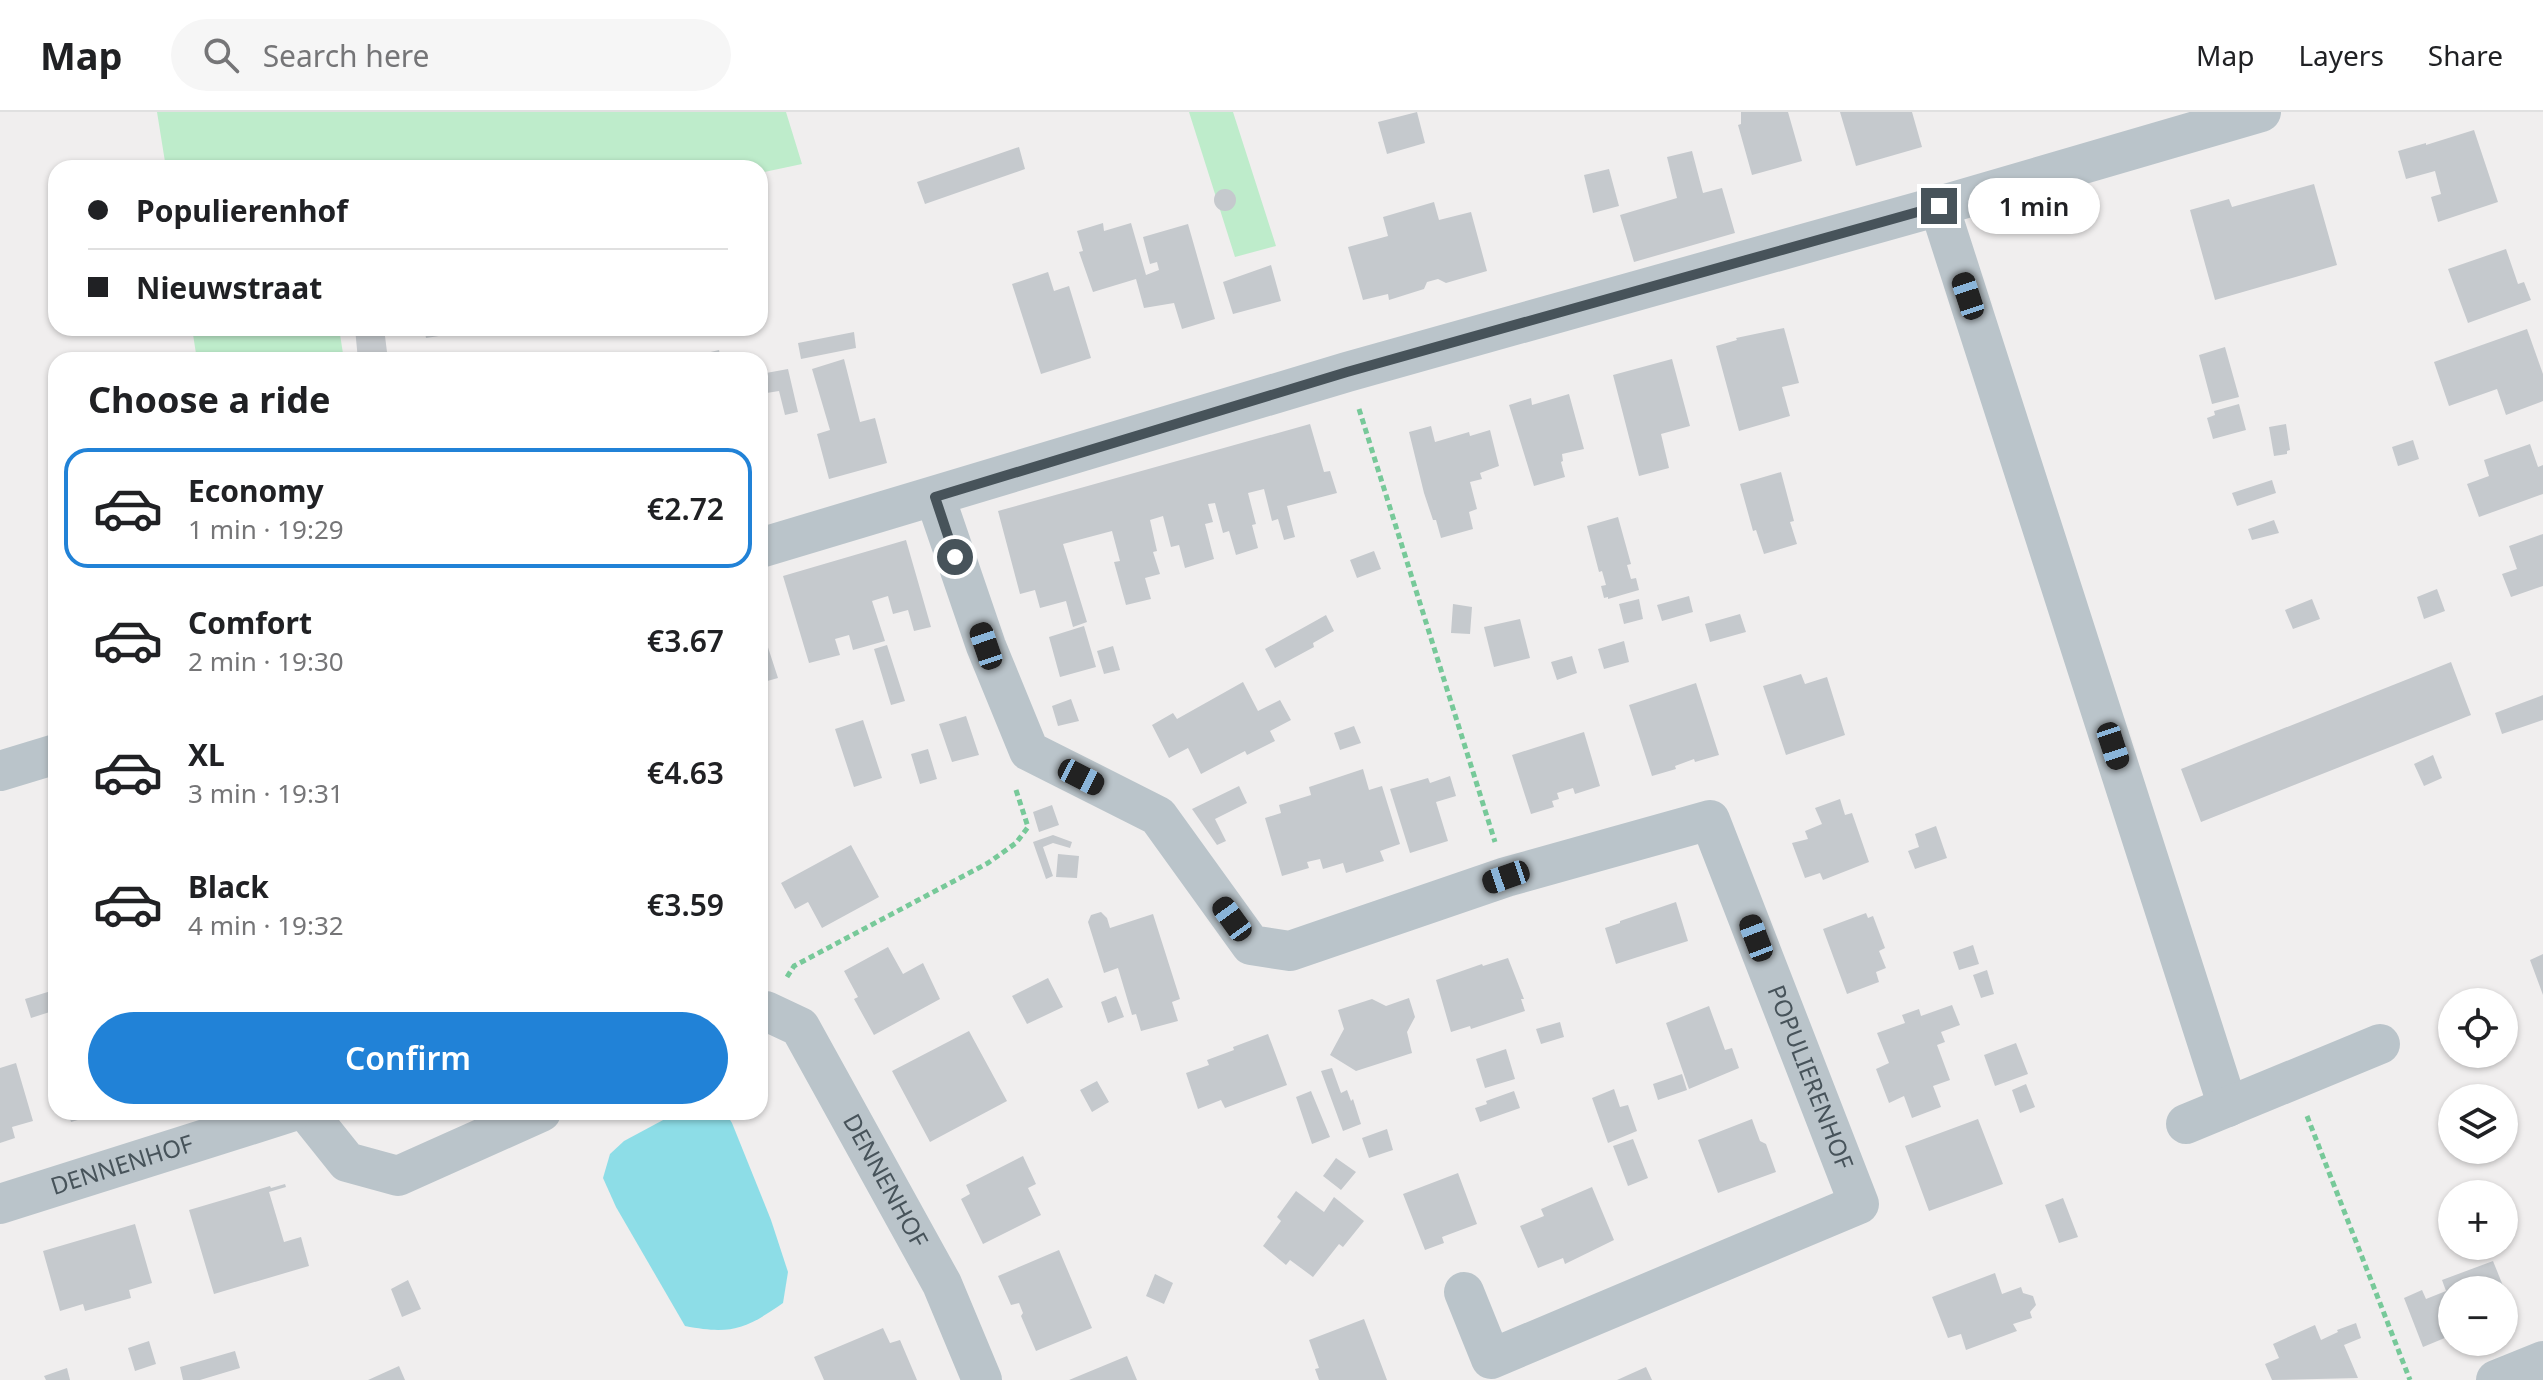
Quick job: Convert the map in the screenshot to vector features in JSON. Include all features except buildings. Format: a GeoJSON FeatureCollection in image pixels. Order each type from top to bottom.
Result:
{"type":"FeatureCollection","features":[{"type":"Feature","properties":{"kind":"street"},"geometry":{"type":"LineString","coordinates":[[768,546],[1347,372],[2261,112]]}},
{"type":"Feature","properties":{"kind":"street"},"geometry":{"type":"LineString","coordinates":[[1939,206],[2228,1107]]}},
{"type":"Feature","properties":{"kind":"street"},"geometry":{"type":"LineString","coordinates":[[935,497],[986,646],[1029,751]]}},
{"type":"Feature","properties":{"kind":"street","name":"POPULIERENHOF"},"geometry":{"type":"LineString","coordinates":[[1029,751],[1158,816],[1251,945],[1290,951],[1506,877],[1710,820],[1859,1204],[1491,1359],[1464,1292]]}},
{"type":"Feature","properties":{"kind":"street"},"geometry":{"type":"LineString","coordinates":[[0,771],[48,756]]}},
{"type":"Feature","properties":{"kind":"street","name":"DENNENHOF"},"geometry":{"type":"LineString","coordinates":[[768,1014],[800,1027],[942,1284],[982,1380]]}},
{"type":"Feature","properties":{"kind":"street"},"geometry":{"type":"LineString","coordinates":[[2186,1124],[2380,1044]]}},
{"type":"Feature","properties":{"kind":"street","name":"DENNENHOF"},"geometry":{"type":"LineString","coordinates":[[0,1204],[266,1120]]}},
{"type":"Feature","properties":{"kind":"street"},"geometry":{"type":"LineString","coordinates":[[313,1120],[347,1162],[398,1176],[523,1120]]}},
{"type":"Feature","properties":{"kind":"street"},"geometry":{"type":"LineString","coordinates":[[2496,1380],[2543,1361]]}},
{"type":"Feature","properties":{"kind":"path"},"geometry":{"type":"LineString","coordinates":[[1347,372],[1506,877]]}},
{"type":"Feature","properties":{"kind":"path"},"geometry":{"type":"LineString","coordinates":[[768,1005],[794,966],[988,863],[1016,843],[1028,827],[1016,789],[1029,751]]}},
{"type":"Feature","properties":{"kind":"path"},"geometry":{"type":"LineString","coordinates":[[2294,1081],[2410,1380]]}},
{"type":"Feature","properties":{"kind":"green space"},"geometry":{"type":"Polygon","coordinates":[[[157,112],[786,112],[802,164],[768,171],[768,160],[165,160],[157,112]]]}},
{"type":"Feature","properties":{"kind":"green space"},"geometry":{"type":"Polygon","coordinates":[[[1189,112],[1233,112],[1276,246],[1235,257],[1189,112]]]}},
{"type":"Feature","properties":{"kind":"green space"},"geometry":{"type":"Polygon","coordinates":[[[193,336],[340,336],[343,352],[196,352],[193,336]]]}},
{"type":"Feature","properties":{"kind":"water"},"geometry":{"type":"Polygon","coordinates":[[[663,1120],[730,1120],[771,1220],[788,1272],[783,1303],[759,1319],[737,1328],[715,1330],[685,1326],[616,1207],[603,1178],[610,1154],[624,1141],[663,1120]]]}},
{"type":"Feature","properties":{"kind":"route"},"geometry":{"type":"LineString","coordinates":[[955,557],[935,497],[1347,372],[1939,206]]}}]}
